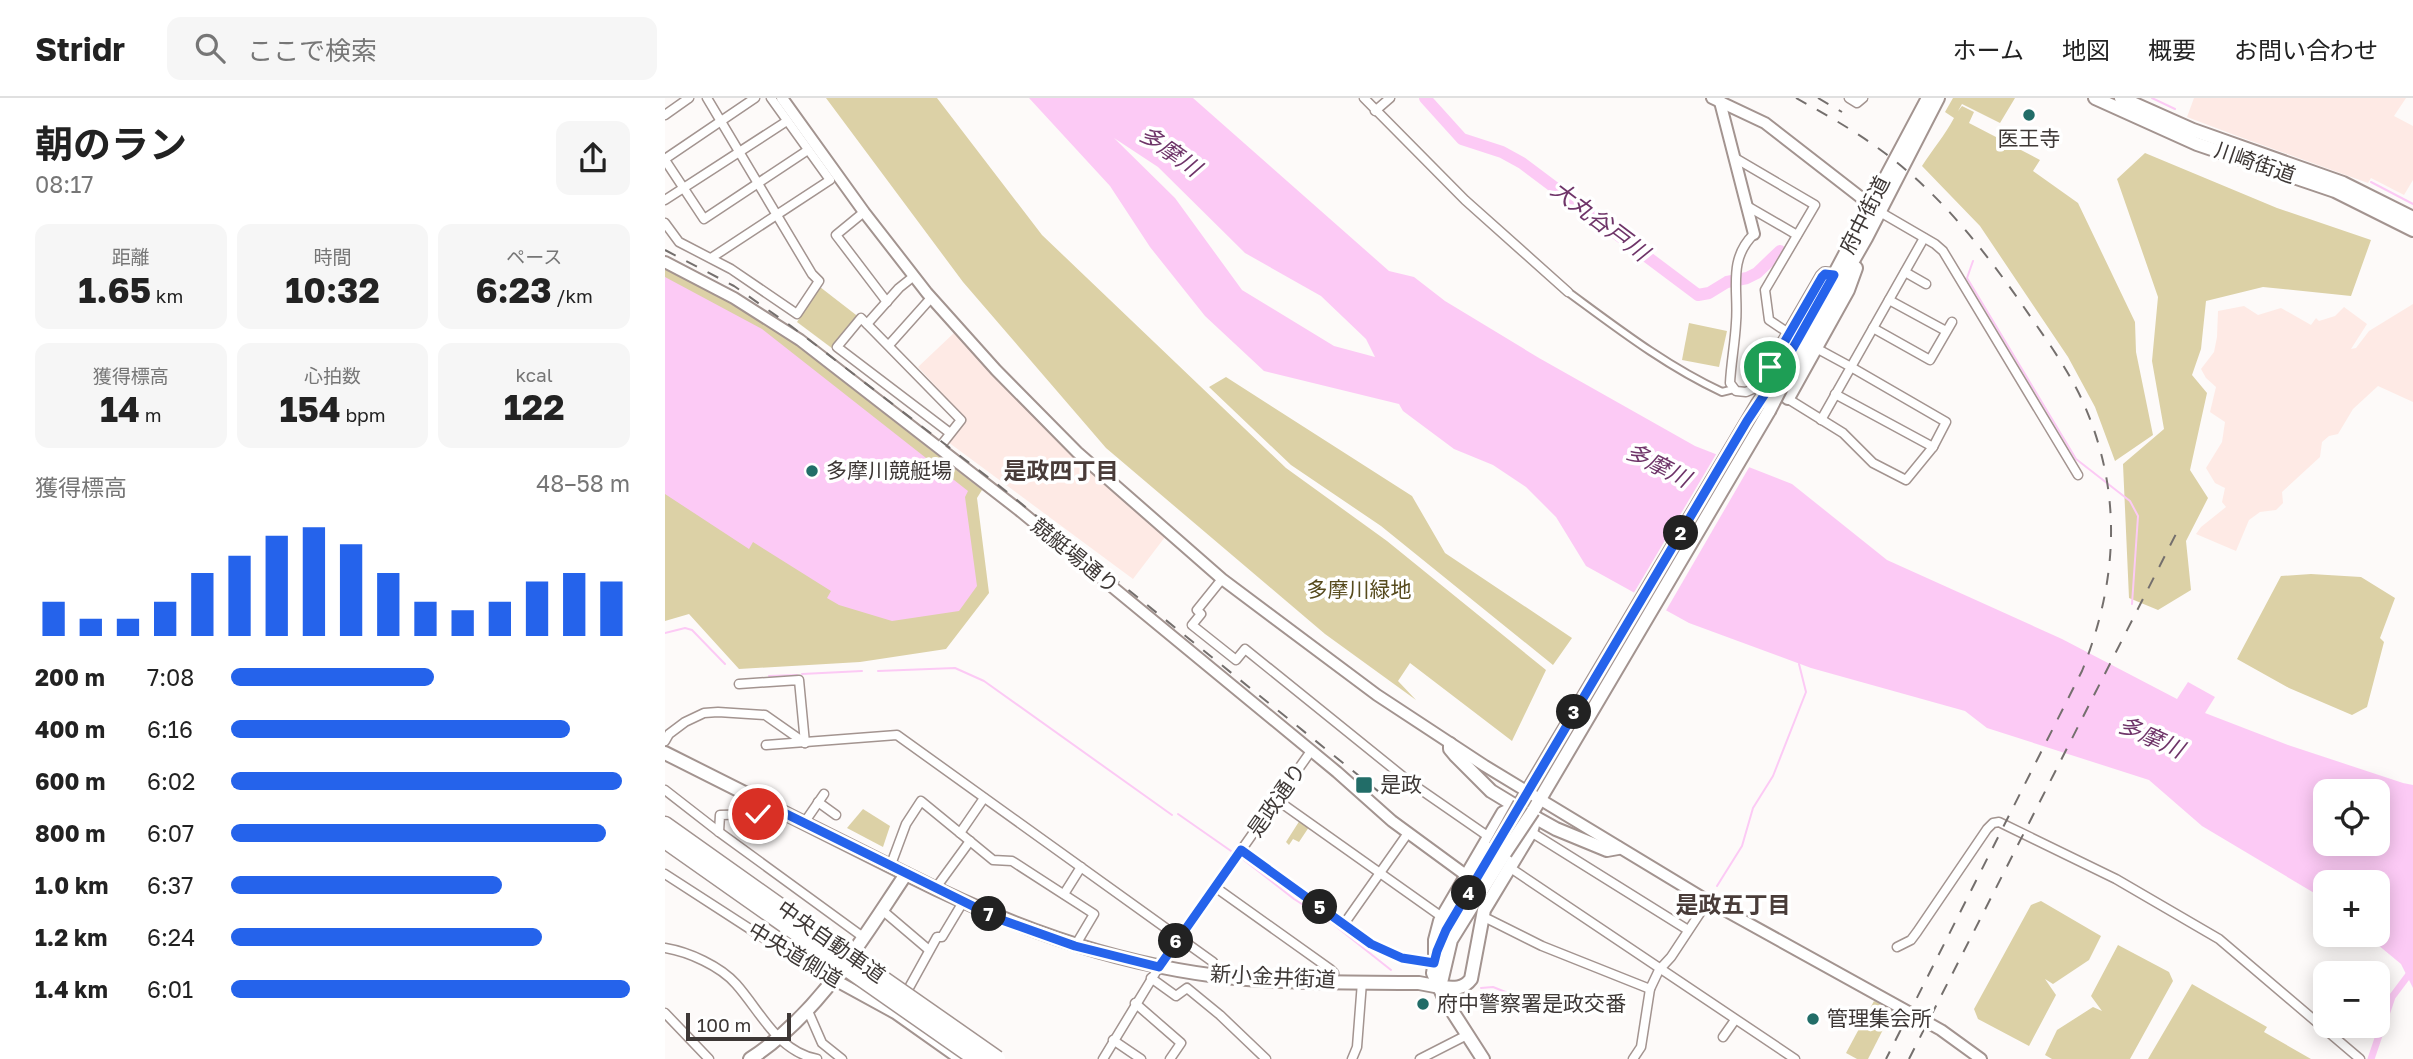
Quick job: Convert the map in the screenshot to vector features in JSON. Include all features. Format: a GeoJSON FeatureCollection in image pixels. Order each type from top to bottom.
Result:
{"type":"FeatureCollection","features":[{"type":"Feature","properties":{"kind":"highway"},"geometry":{"type":"LineString","coordinates":[[665,816],[818,940]]}},
{"type":"Feature","properties":{"kind":"highway","name":"中央自動車道"},"geometry":{"type":"LineString","coordinates":[[665,825],[818,940]]}},
{"type":"Feature","properties":{"kind":"highway","name":"中央自動車道"},"geometry":{"type":"LineString","coordinates":[[665,840],[997,1059]]}},
{"type":"Feature","properties":{"kind":"highway"},"geometry":{"type":"LineString","coordinates":[[665,850],[818,940]]}},
{"type":"Feature","properties":{"kind":"highway","name":"中央自動車道"},"geometry":{"type":"LineString","coordinates":[[838,954],[977,1059]]}},
{"type":"Feature","properties":{"kind":"main road","name":"府中街道"},"geometry":{"type":"LineString","coordinates":[[1527,816],[1530,786],[1747,421],[1763,408],[1867,238],[1875,208],[1928,98]]}},
{"type":"Feature","properties":{"kind":"main road","name":"府中街道"},"geometry":{"type":"LineString","coordinates":[[1784,374],[1834,275],[1938,98]]}},
{"type":"Feature","properties":{"kind":"main road","name":"川崎街道"},"geometry":{"type":"LineString","coordinates":[[2095,98],[2335,191],[2413,230]]}},
{"type":"Feature","properties":{"kind":"main road","name":"川崎街道"},"geometry":{"type":"LineString","coordinates":[[2120,98],[2191,135],[2343,183],[2413,218]]}},
{"type":"Feature","properties":{"kind":"main road"},"geometry":{"type":"LineString","coordinates":[[1788,398],[1848,290],[1867,238]]}},
{"type":"Feature","properties":{"kind":"main road"},"geometry":{"type":"LineString","coordinates":[[1760,384],[1822,277],[1825,274],[1834,275]]}},
{"type":"Feature","properties":{"kind":"main road","name":"府中街道"},"geometry":{"type":"LineString","coordinates":[[1435,960],[1443,936],[1497,846],[1527,816],[1542,794],[1760,428],[1763,408]]}},
{"type":"Feature","properties":{"kind":"main road"},"geometry":{"type":"LineString","coordinates":[[1450,744],[1455,755],[1491,791],[1527,816]]}},
{"type":"Feature","properties":{"kind":"main road","name":"新小金井街道"},"geometry":{"type":"LineString","coordinates":[[665,752],[935,889],[1016,926],[1075,946],[1159,967],[1215,975],[1277,980],[1419,983],[1440,987]]}},
{"type":"Feature","properties":{"kind":"main road"},"geometry":{"type":"LineString","coordinates":[[1483,1059],[1445,1000],[1433,974],[1436,933],[1442,917],[1467,876],[1497,846],[1503,813],[1501,797]]}},
{"type":"Feature","properties":{"kind":"main road"},"geometry":{"type":"LineString","coordinates":[[1503,813],[1510,808],[1607,850],[1618,848]]}},
{"type":"Feature","properties":{"kind":"main road"},"geometry":{"type":"LineString","coordinates":[[1440,987],[1458,988],[1471,979],[1482,916],[1509,867],[1527,816]]}},
{"type":"Feature","properties":{"kind":"main road","name":"府中街道"},"geometry":{"type":"LineString","coordinates":[[1440,987],[1451,940],[1497,846]]}},
{"type":"Feature","properties":{"kind":"main road"},"geometry":{"type":"LineString","coordinates":[[750,1059],[779,1038],[808,1011],[906,874]]}},
{"type":"Feature","properties":{"kind":"street"},"geometry":{"type":"LineString","coordinates":[[665,115],[689,98]]}},
{"type":"Feature","properties":{"kind":"street"},"geometry":{"type":"LineString","coordinates":[[665,223],[679,242],[731,269],[797,314],[819,281],[812,274],[707,98]]}},
{"type":"Feature","properties":{"kind":"street"},"geometry":{"type":"LineString","coordinates":[[755,98],[665,159],[703,219],[808,149]]}},
{"type":"Feature","properties":{"kind":"street"},"geometry":{"type":"LineString","coordinates":[[711,258],[830,180],[771,98]]}},
{"type":"Feature","properties":{"kind":"street"},"geometry":{"type":"LineString","coordinates":[[782,98],[914,276],[996,370],[1059,435],[1222,579],[1367,689],[1450,744],[1530,786],[1618,848],[1941,1030],[1981,1059]]}},
{"type":"Feature","properties":{"kind":"street"},"geometry":{"type":"LineString","coordinates":[[1364,98],[1465,200],[1568,292],[1680,369],[1722,392],[1734,389],[1746,392],[1760,384],[1788,398],[1843,433],[1873,463],[1906,480],[1933,447],[1946,422],[1816,348]]}},
{"type":"Feature","properties":{"kind":"street"},"geometry":{"type":"LineString","coordinates":[[1375,111],[1390,98]]}},
{"type":"Feature","properties":{"kind":"street"},"geometry":{"type":"LineString","coordinates":[[1849,98],[1857,103],[1863,99]]}},
{"type":"Feature","properties":{"kind":"street"},"geometry":{"type":"LineString","coordinates":[[1717,99],[1765,123],[1875,208],[1943,251],[2078,475]]}},
{"type":"Feature","properties":{"kind":"street"},"geometry":{"type":"LineString","coordinates":[[1717,99],[1754,234],[1745,246],[1734,281],[1737,319],[1730,383],[1734,389]]}},
{"type":"Feature","properties":{"kind":"street"},"geometry":{"type":"LineString","coordinates":[[665,200],[787,121]]}},
{"type":"Feature","properties":{"kind":"street"},"geometry":{"type":"LineString","coordinates":[[1735,158],[1815,205],[1765,290],[1769,320],[1790,334]]}},
{"type":"Feature","properties":{"kind":"street"},"geometry":{"type":"LineString","coordinates":[[1747,206],[1797,235]]}},
{"type":"Feature","properties":{"kind":"street"},"geometry":{"type":"LineString","coordinates":[[864,212],[836,235],[887,302]]}},
{"type":"Feature","properties":{"kind":"street"},"geometry":{"type":"LineString","coordinates":[[1821,420],[1924,238]]}},
{"type":"Feature","properties":{"kind":"street","name":"競艇場通り"},"geometry":{"type":"LineString","coordinates":[[665,262],[722,291],[783,329],[939,448],[1019,510],[1408,833],[1467,876]]}},
{"type":"Feature","properties":{"kind":"street"},"geometry":{"type":"LineString","coordinates":[[1905,272],[1926,284]]}},
{"type":"Feature","properties":{"kind":"street"},"geometry":{"type":"LineString","coordinates":[[867,324],[899,288],[914,276]]}},
{"type":"Feature","properties":{"kind":"street"},"geometry":{"type":"LineString","coordinates":[[888,345],[932,298]]}},
{"type":"Feature","properties":{"kind":"street"},"geometry":{"type":"LineString","coordinates":[[1889,300],[1946,331]]}},
{"type":"Feature","properties":{"kind":"street"},"geometry":{"type":"LineString","coordinates":[[939,448],[961,420],[860,318],[837,347],[950,433]]}},
{"type":"Feature","properties":{"kind":"street"},"geometry":{"type":"LineString","coordinates":[[1873,328],[1930,359],[1952,322]]}},
{"type":"Feature","properties":{"kind":"street"},"geometry":{"type":"LineString","coordinates":[[1835,394],[1933,447]]}},
{"type":"Feature","properties":{"kind":"street"},"geometry":{"type":"LineString","coordinates":[[1222,579],[1197,610],[1201,614],[1192,625],[1236,660],[1245,649],[1411,783],[1497,846]]}},
{"type":"Feature","properties":{"kind":"street"},"geometry":{"type":"LineString","coordinates":[[739,684],[799,680],[805,743]]}},
{"type":"Feature","properties":{"kind":"street"},"geometry":{"type":"LineString","coordinates":[[665,738],[685,722],[704,713],[718,712],[765,715],[805,743]]}},
{"type":"Feature","properties":{"kind":"street"},"geometry":{"type":"LineString","coordinates":[[766,746],[897,735],[1213,962],[1215,975]]}},
{"type":"Feature","properties":{"kind":"street","name":"是政通り"},"geometry":{"type":"LineString","coordinates":[[1103,1059],[1151,978],[1311,751]]}},
{"type":"Feature","properties":{"kind":"street"},"geometry":{"type":"LineString","coordinates":[[665,790],[863,937]]}},
{"type":"Feature","properties":{"kind":"street"},"geometry":{"type":"LineString","coordinates":[[804,823],[824,794]]}},
{"type":"Feature","properties":{"kind":"street"},"geometry":{"type":"LineString","coordinates":[[960,833],[985,798]]}},
{"type":"Feature","properties":{"kind":"street"},"geometry":{"type":"LineString","coordinates":[[1277,800],[1442,917]]}},
{"type":"Feature","properties":{"kind":"street"},"geometry":{"type":"LineString","coordinates":[[818,802],[836,814]]}},
{"type":"Feature","properties":{"kind":"street"},"geometry":{"type":"LineString","coordinates":[[890,867],[906,824],[921,802],[993,860],[1012,861],[1094,914],[1075,946]]}},
{"type":"Feature","properties":{"kind":"street"},"geometry":{"type":"LineString","coordinates":[[719,832],[720,815],[758,814],[764,803]]}},
{"type":"Feature","properties":{"kind":"street"},"geometry":{"type":"LineString","coordinates":[[1527,816],[1688,930]]}},
{"type":"Feature","properties":{"kind":"street"},"geometry":{"type":"LineString","coordinates":[[1897,947],[1911,940],[1987,829],[1993,823],[1999,822],[2116,879],[2219,939],[2360,1059]]}},
{"type":"Feature","properties":{"kind":"street"},"geometry":{"type":"LineString","coordinates":[[1344,924],[1408,833]]}},
{"type":"Feature","properties":{"kind":"street"},"geometry":{"type":"LineString","coordinates":[[935,889],[970,841]]}},
{"type":"Feature","properties":{"kind":"street"},"geometry":{"type":"LineString","coordinates":[[1241,850],[1371,944],[1402,958],[1435,960]]}},
{"type":"Feature","properties":{"kind":"street"},"geometry":{"type":"LineString","coordinates":[[1064,894],[1081,867]]}},
{"type":"Feature","properties":{"kind":"street"},"geometry":{"type":"LineString","coordinates":[[1509,867],[1795,1059]]}},
{"type":"Feature","properties":{"kind":"street","name":"中央道側道"},"geometry":{"type":"LineString","coordinates":[[665,874],[821,975],[895,1013],[960,1059]]}},
{"type":"Feature","properties":{"kind":"street"},"geometry":{"type":"LineString","coordinates":[[1215,887],[1330,969],[1334,973],[1334,981]]}},
{"type":"Feature","properties":{"kind":"street"},"geometry":{"type":"LineString","coordinates":[[1633,1059],[1641,1047],[1650,989],[1659,970],[1671,957],[1708,901]]}},
{"type":"Feature","properties":{"kind":"street"},"geometry":{"type":"LineString","coordinates":[[895,1013],[929,950],[937,937],[942,937],[963,902]]}},
{"type":"Feature","properties":{"kind":"street"},"geometry":{"type":"LineString","coordinates":[[882,910],[929,950]]}},
{"type":"Feature","properties":{"kind":"street"},"geometry":{"type":"LineString","coordinates":[[1482,916],[1542,946],[1650,989]]}},
{"type":"Feature","properties":{"kind":"street"},"geometry":{"type":"LineString","coordinates":[[665,948],[681,952],[724,973],[738,986],[779,1038],[802,1054],[817,1059]]}},
{"type":"Feature","properties":{"kind":"street"},"geometry":{"type":"LineString","coordinates":[[1151,978],[1176,996],[1187,988],[1266,1059]]}},
{"type":"Feature","properties":{"kind":"street"},"geometry":{"type":"LineString","coordinates":[[1352,1059],[1357,1047],[1362,982]]}},
{"type":"Feature","properties":{"kind":"street"},"geometry":{"type":"LineString","coordinates":[[1135,1003],[1181,1043],[1170,1059]]}},
{"type":"Feature","properties":{"kind":"street"},"geometry":{"type":"LineString","coordinates":[[808,1011],[822,1043],[842,1059]]}},
{"type":"Feature","properties":{"kind":"street"},"geometry":{"type":"LineString","coordinates":[[665,1013],[709,1059]]}},
{"type":"Feature","properties":{"kind":"street"},"geometry":{"type":"LineString","coordinates":[[1723,1037],[1735,1020]]}},
{"type":"Feature","properties":{"kind":"street"},"geometry":{"type":"LineString","coordinates":[[1420,1059],[1467,1035]]}},
{"type":"Feature","properties":{"kind":"street"},"geometry":{"type":"LineString","coordinates":[[1113,1040],[1141,1059]]}},
{"type":"Feature","properties":{"kind":"shaded area"},"geometry":{"type":"Polygon","coordinates":[[[2194,98],[2406,98],[2394,116],[2413,126],[2413,180],[2404,195],[2371,178],[2368,183],[2240,137],[2187,117],[2194,98]]]}},
{"type":"Feature","properties":{"kind":"shaded area"},"geometry":{"type":"Polygon","coordinates":[[[2413,304],[2413,402],[2378,386],[2353,409],[2338,434],[2329,436],[2322,442],[2320,457],[2282,492],[2283,503],[2276,510],[2260,512],[2249,520],[2236,551],[2196,534],[2226,507],[2222,502],[2225,488],[2215,483],[2206,468],[2222,442],[2225,422],[2210,412],[2216,387],[2201,369],[2214,352],[2218,311],[2244,306],[2258,315],[2281,308],[2311,325],[2316,318],[2319,321],[2335,316],[2344,307],[2367,324],[2351,349],[2356,348],[2369,331],[2413,304]]]}},
{"type":"Feature","properties":{"kind":"shaded area"},"geometry":{"type":"Polygon","coordinates":[[[955,332],[1052,436],[1165,537],[1133,579],[948,442],[966,419],[918,367],[955,332]]]}},
{"type":"Feature","properties":{"kind":"green space","name":"多摩川緑地"},"geometry":{"type":"Polygon","coordinates":[[[826,98],[937,98],[1042,235],[1286,468],[1387,541],[1546,670],[1512,741],[1410,663],[1398,681],[1416,700],[1325,634],[1106,448],[963,282],[826,98]]]}},
{"type":"Feature","properties":{"kind":"green space"},"geometry":{"type":"Polygon","coordinates":[[[1953,98],[2015,98],[2000,123],[1962,104],[1958,111],[1962,106],[1974,112],[1969,123],[2040,160],[2033,171],[2078,203],[2135,322],[2136,352],[2153,435],[2115,461],[2095,407],[2068,357],[1980,226],[1922,166],[1954,118],[1945,112],[1953,98]]]}},
{"type":"Feature","properties":{"kind":"green space"},"geometry":{"type":"Polygon","coordinates":[[[2145,153],[2277,208],[2371,240],[2351,296],[2263,287],[2206,301],[2201,349],[2192,375],[2207,393],[2190,470],[2208,498],[2186,541],[2191,590],[2158,610],[2129,598],[2123,464],[2164,429],[2152,361],[2158,297],[2117,179],[2145,153]]]}},
{"type":"Feature","properties":{"kind":"green space","name":"多摩川競艇場"},"geometry":{"type":"Polygon","coordinates":[[[665,268],[726,300],[787,338],[982,490],[977,498],[989,593],[946,649],[860,662],[739,669],[689,614],[665,621],[665,268]]]}},
{"type":"Feature","properties":{"kind":"green space"},"geometry":{"type":"Polygon","coordinates":[[[820,287],[860,318],[837,352],[797,322],[820,287]]]}},
{"type":"Feature","properties":{"kind":"green space"},"geometry":{"type":"Polygon","coordinates":[[[1689,323],[1727,331],[1719,367],[1682,360],[1689,323]]]}},
{"type":"Feature","properties":{"kind":"green space"},"geometry":{"type":"Polygon","coordinates":[[[1226,377],[1412,496],[1445,553],[1572,638],[1553,665],[1381,526],[1291,465],[1209,387],[1226,377]]]}},
{"type":"Feature","properties":{"kind":"green space"},"geometry":{"type":"Polygon","coordinates":[[[2311,574],[2361,577],[2395,598],[2380,638],[2384,642],[2367,707],[2352,715],[2289,688],[2237,659],[2281,576],[2311,574]]]}},
{"type":"Feature","properties":{"kind":"green space"},"geometry":{"type":"Polygon","coordinates":[[[863,809],[890,826],[883,847],[847,828],[863,809]]]}},
{"type":"Feature","properties":{"kind":"green space"},"geometry":{"type":"Polygon","coordinates":[[[1300,820],[1309,827],[1299,842],[1293,839],[1289,845],[1286,842],[1300,820]]]}},
{"type":"Feature","properties":{"kind":"green space"},"geometry":{"type":"Polygon","coordinates":[[[2041,901],[2101,936],[2089,960],[2053,984],[2045,979],[2056,995],[2029,1046],[1978,1019],[1974,1009],[2031,905],[2041,901]]]}},
{"type":"Feature","properties":{"kind":"green space"},"geometry":{"type":"Polygon","coordinates":[[[2118,945],[2169,972],[2173,981],[2130,1059],[2052,1059],[2045,1055],[2057,1030],[2093,1007],[2102,1011],[2091,996],[2118,945]]]}},
{"type":"Feature","properties":{"kind":"green space"},"geometry":{"type":"Polygon","coordinates":[[[2192,984],[2267,1027],[2264,1032],[2311,1059],[2148,1059],[2192,984]]]}},
{"type":"Feature","properties":{"kind":"green space"},"geometry":{"type":"Polygon","coordinates":[[[1874,1001],[1892,1012],[1868,1059],[1857,1059],[1846,1053],[1874,1001]]]}},
{"type":"Feature","properties":{"kind":"water","name":"多摩川"},"geometry":{"type":"Polygon","coordinates":[[[1029,98],[1193,98],[1389,271],[1414,277],[1445,301],[1539,358],[1695,446],[1792,484],[1887,560],[2062,639],[2177,699],[2188,682],[2215,697],[2205,713],[2288,745],[2413,785],[2413,988],[2401,964],[2380,947],[2390,947],[2390,870],[2313,870],[2313,892],[2202,826],[2149,780],[1987,728],[1965,711],[1811,668],[1689,623],[1586,566],[1556,517],[1526,487],[1493,465],[1454,449],[1403,411],[1399,404],[1264,371],[1205,316],[1150,247],[1110,186],[1029,98]],[[1114,138],[1175,198],[1242,290],[1334,346],[1375,357],[1366,339],[1321,296],[1245,253],[1158,167],[1114,138]]]}},
{"type":"Feature","properties":{"kind":"water","name":"多摩川競艇場"},"geometry":{"type":"Polygon","coordinates":[[[665,277],[762,329],[968,491],[965,497],[977,586],[959,611],[892,621],[839,605],[827,598],[831,591],[753,542],[749,549],[665,494],[665,277]]]}},
{"type":"Feature","properties":{"kind":"pier"},"geometry":{"type":"Polygon","coordinates":[[[1718,451],[1733,457],[1646,603],[1632,596],[1718,451]]]}},
{"type":"Feature","properties":{"kind":"pier"},"geometry":{"type":"Polygon","coordinates":[[[1737,458],[1751,464],[1664,614],[1649,605],[1737,458]]]}},
{"type":"Feature","properties":{"kind":"waterway","name":"大丸谷戸川"},"geometry":{"type":"LineString","coordinates":[[1425,98],[1462,139],[1502,152],[1522,163],[1698,295],[1757,273],[1780,251]]}},
{"type":"Feature","properties":{"kind":"waterway"},"geometry":{"type":"LineString","coordinates":[[2152,98],[2175,109]]}},
{"type":"Feature","properties":{"kind":"waterway"},"geometry":{"type":"LineString","coordinates":[[2371,182],[2413,204]]}},
{"type":"Feature","properties":{"kind":"waterway"},"geometry":{"type":"LineString","coordinates":[[1973,261],[1967,278],[2076,459],[2130,501],[2138,516],[2132,604]]}},
{"type":"Feature","properties":{"kind":"waterway"},"geometry":{"type":"LineString","coordinates":[[665,633],[685,628],[692,630],[725,664]]}},
{"type":"Feature","properties":{"kind":"waterway"},"geometry":{"type":"LineString","coordinates":[[1717,886],[1742,846],[1753,808],[1773,776],[1806,692],[1799,664]]}},
{"type":"Feature","properties":{"kind":"waterway"},"geometry":{"type":"LineString","coordinates":[[878,671],[955,668],[984,681],[1172,815]]}},
{"type":"Feature","properties":{"kind":"waterway"},"geometry":{"type":"LineString","coordinates":[[802,674],[862,671]]}},
{"type":"Feature","properties":{"kind":"waterway"},"geometry":{"type":"LineString","coordinates":[[769,676],[797,675]]}},
{"type":"Feature","properties":{"kind":"waterway"},"geometry":{"type":"LineString","coordinates":[[1178,814],[1231,851]]}},
{"type":"Feature","properties":{"kind":"waterway"},"geometry":{"type":"LineString","coordinates":[[1244,860],[1391,970]]}},
{"type":"Feature","properties":{"kind":"waterway"},"geometry":{"type":"LineString","coordinates":[[2371,1059],[2392,997],[2413,969]]}},
{"type":"Feature","properties":{"kind":"waterway"},"geometry":{"type":"LineString","coordinates":[[1481,988],[1493,987],[1546,1008]]}},
{"type":"Feature","properties":{"kind":"railway"},"geometry":{"type":"LineString","coordinates":[[1796,98],[1861,137],[1902,167],[1958,221],[1990,261],[2046,339],[2077,389],[2096,436],[2110,503],[2109,570],[2103,604],[2082,671],[1886,1059]]}},
{"type":"Feature","properties":{"kind":"railway"},"geometry":{"type":"LineString","coordinates":[[1818,98],[1842,112]]}},
{"type":"Feature","properties":{"kind":"railway"},"geometry":{"type":"LineString","coordinates":[[665,250],[734,286],[791,326],[1002,488],[1389,800]]}},
{"type":"Feature","properties":{"kind":"railway"},"geometry":{"type":"LineString","coordinates":[[1909,1059],[2178,530]]}},
{"type":"Feature","properties":{"kind":"place","name":"医王寺"},"geometry":{"type":"Point","coordinates":[2029,115]}},
{"type":"Feature","properties":{"kind":"place","name":"多摩川競艇場"},"geometry":{"type":"Point","coordinates":[812,471]}},
{"type":"Feature","properties":{"kind":"place","name":"是政"},"geometry":{"type":"Point","coordinates":[1364,785]}},
{"type":"Feature","properties":{"kind":"place","name":"府中警察署是政交番"},"geometry":{"type":"Point","coordinates":[1423,1004]}},
{"type":"Feature","properties":{"kind":"place","name":"管理集会所"},"geometry":{"type":"Point","coordinates":[1813,1019]}},
{"type":"Feature","properties":{"kind":"district","name":"是政四丁目"},"geometry":{"type":"Point","coordinates":[1061,471]}},
{"type":"Feature","properties":{"kind":"district","name":"是政五丁目"},"geometry":{"type":"Point","coordinates":[1733,905]}},
{"type":"Feature","properties":{"kind":"route"},"geometry":{"type":"LineString","coordinates":[[758,814],[764,803],[999,919],[1075,946],[1159,967],[1241,850],[1371,944],[1402,958],[1434,963],[1446,930],[1747,421],[1812,317],[1834,275],[1825,274],[1822,277],[1770,367]]}}]}
